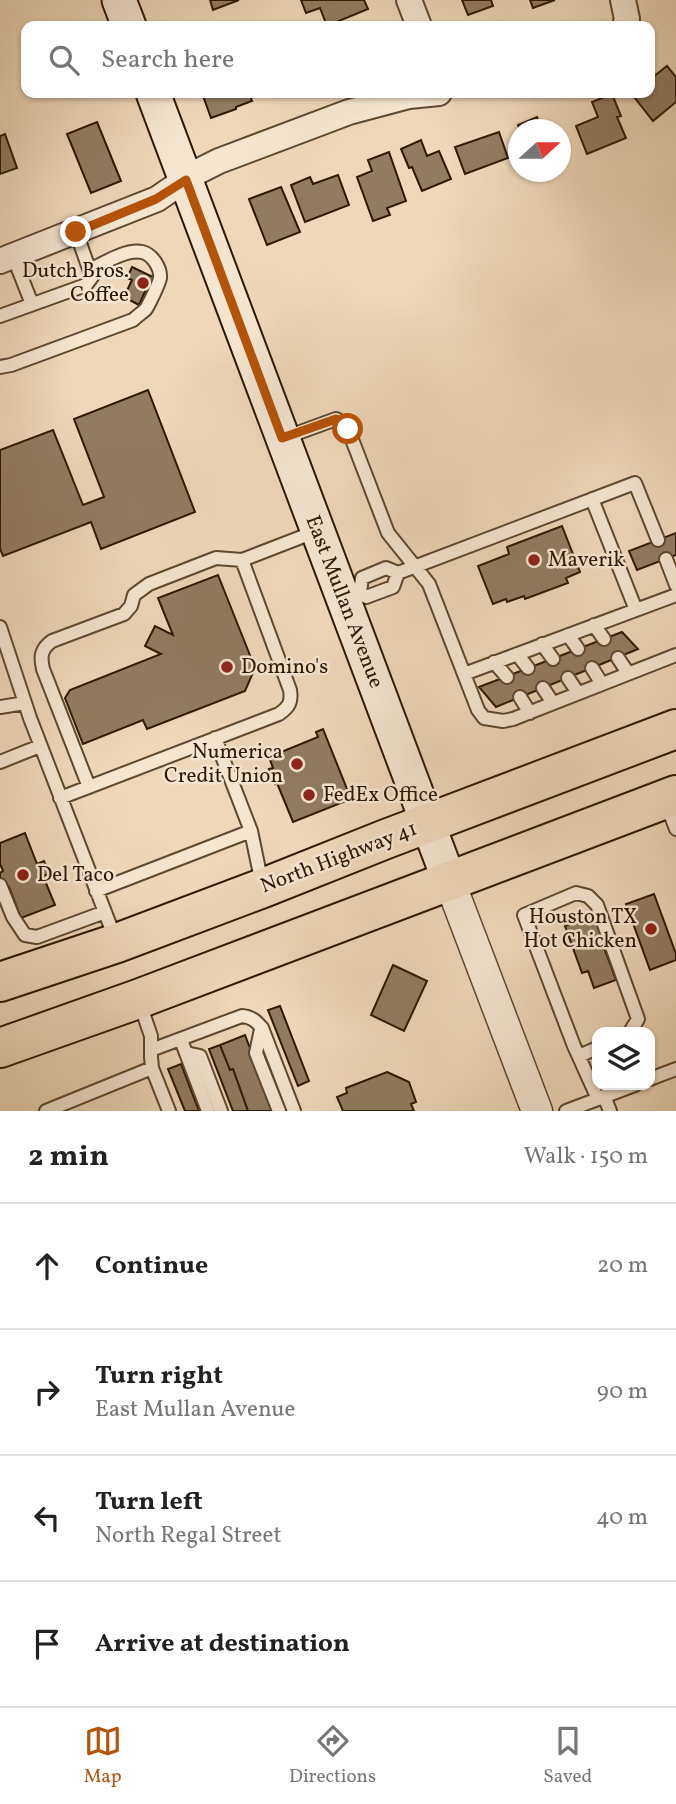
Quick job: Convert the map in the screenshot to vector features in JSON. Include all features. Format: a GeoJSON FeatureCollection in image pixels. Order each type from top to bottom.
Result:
{"type":"FeatureCollection","features":[{"type":"Feature","properties":{"kind":"main road"},"geometry":{"type":"LineString","coordinates":[[119,0],[127,21]]}},
{"type":"Feature","properties":{"kind":"main road","name":"East Mullan Avenue"},"geometry":{"type":"LineString","coordinates":[[155,98],[317,531],[352,596],[428,824],[450,880]]}},
{"type":"Feature","properties":{"kind":"main road","name":"North Highway 41"},"geometry":{"type":"LineString","coordinates":[[0,982],[111,927],[263,888],[676,729]]}},
{"type":"Feature","properties":{"kind":"main road"},"geometry":{"type":"LineString","coordinates":[[0,1048],[138,999],[450,880],[672,808]]}},
{"type":"Feature","properties":{"kind":"street"},"geometry":{"type":"LineString","coordinates":[[410,0],[417,21]]}},
{"type":"Feature","properties":{"kind":"street"},"geometry":{"type":"LineString","coordinates":[[623,0],[626,21]]}},
{"type":"Feature","properties":{"kind":"street"},"geometry":{"type":"LineString","coordinates":[[7,258],[156,199],[195,173],[219,161],[349,113],[402,98]]}},
{"type":"Feature","properties":{"kind":"street","name":"East Mullan Avenue"},"geometry":{"type":"LineString","coordinates":[[450,880],[537,1111]]}},
{"type":"Feature","properties":{"kind":"lane"},"geometry":{"type":"LineString","coordinates":[[0,316],[86,285],[92,277],[76,232]]}},
{"type":"Feature","properties":{"kind":"lane"},"geometry":{"type":"LineString","coordinates":[[0,367],[133,320],[146,308],[160,278],[154,260],[140,252],[128,253],[90,270]]}},
{"type":"Feature","properties":{"kind":"lane"},"geometry":{"type":"LineString","coordinates":[[7,258],[32,304]]}},
{"type":"Feature","properties":{"kind":"lane"},"geometry":{"type":"LineString","coordinates":[[282,438],[336,419],[348,429],[388,533],[429,584],[478,710],[484,718],[503,722],[676,654]]}},
{"type":"Feature","properties":{"kind":"lane"},"geometry":{"type":"LineString","coordinates":[[398,572],[393,587],[366,597],[352,596],[362,578],[386,568],[398,572],[635,483],[658,540]]}},
{"type":"Feature","properties":{"kind":"lane"},"geometry":{"type":"LineString","coordinates":[[592,499],[636,610]]}},
{"type":"Feature","properties":{"kind":"lane"},"geometry":{"type":"LineString","coordinates":[[89,787],[43,669],[41,653],[45,646],[124,614],[131,606],[134,595],[149,584],[216,558],[242,560],[317,531]]}},
{"type":"Feature","properties":{"kind":"lane"},"geometry":{"type":"LineString","coordinates":[[666,559],[676,584]]}},
{"type":"Feature","properties":{"kind":"lane"},"geometry":{"type":"LineString","coordinates":[[60,798],[286,709],[291,699],[290,690],[242,560]]}},
{"type":"Feature","properties":{"kind":"lane"},"geometry":{"type":"LineString","coordinates":[[464,674],[676,595]]}},
{"type":"Feature","properties":{"kind":"lane"},"geometry":{"type":"LineString","coordinates":[[594,625],[604,639]]}},
{"type":"Feature","properties":{"kind":"lane"},"geometry":{"type":"LineString","coordinates":[[0,627],[40,746],[111,927],[37,937],[25,935],[13,917],[0,885]]}},
{"type":"Feature","properties":{"kind":"lane"},"geometry":{"type":"LineString","coordinates":[[568,635],[578,649]]}},
{"type":"Feature","properties":{"kind":"lane"},"geometry":{"type":"LineString","coordinates":[[542,645],[553,659]]}},
{"type":"Feature","properties":{"kind":"lane"},"geometry":{"type":"LineString","coordinates":[[517,654],[528,668]]}},
{"type":"Feature","properties":{"kind":"lane"},"geometry":{"type":"LineString","coordinates":[[618,658],[628,673]]}},
{"type":"Feature","properties":{"kind":"lane"},"geometry":{"type":"LineString","coordinates":[[494,662],[507,677]]}},
{"type":"Feature","properties":{"kind":"lane"},"geometry":{"type":"LineString","coordinates":[[592,668],[602,684]]}},
{"type":"Feature","properties":{"kind":"lane"},"geometry":{"type":"LineString","coordinates":[[568,678],[578,693]]}},
{"type":"Feature","properties":{"kind":"lane"},"geometry":{"type":"LineString","coordinates":[[543,688],[553,703]]}},
{"type":"Feature","properties":{"kind":"lane"},"geometry":{"type":"LineString","coordinates":[[520,697],[530,713]]}},
{"type":"Feature","properties":{"kind":"lane"},"geometry":{"type":"LineString","coordinates":[[0,707],[25,703]]}},
{"type":"Feature","properties":{"kind":"lane"},"geometry":{"type":"LineString","coordinates":[[215,738],[251,831],[263,888]]}},
{"type":"Feature","properties":{"kind":"lane"},"geometry":{"type":"LineString","coordinates":[[0,762],[40,746]]}},
{"type":"Feature","properties":{"kind":"lane"},"geometry":{"type":"LineString","coordinates":[[96,891],[251,831]]}},
{"type":"Feature","properties":{"kind":"lane"},"geometry":{"type":"LineString","coordinates":[[610,1111],[579,1056],[524,915],[576,893],[588,896],[597,905],[638,1019],[633,1027]]}},
{"type":"Feature","properties":{"kind":"lane"},"geometry":{"type":"LineString","coordinates":[[138,999],[150,1032],[152,1068],[169,1111]]}},
{"type":"Feature","properties":{"kind":"lane"},"geometry":{"type":"LineString","coordinates":[[151,1051],[242,1016],[249,1017],[262,1028],[294,1111]]}},
{"type":"Feature","properties":{"kind":"lane"},"geometry":{"type":"LineString","coordinates":[[262,1028],[256,1053],[279,1111]]}},
{"type":"Feature","properties":{"kind":"lane"},"geometry":{"type":"LineString","coordinates":[[181,1040],[208,1111]]}},
{"type":"Feature","properties":{"kind":"lane"},"geometry":{"type":"LineString","coordinates":[[579,1056],[592,1050]]}},
{"type":"Feature","properties":{"kind":"lane"},"geometry":{"type":"LineString","coordinates":[[186,1053],[200,1056],[221,1111]]}},
{"type":"Feature","properties":{"kind":"lane"},"geometry":{"type":"LineString","coordinates":[[46,1111],[152,1068]]}},
{"type":"Feature","properties":{"kind":"lane"},"geometry":{"type":"LineString","coordinates":[[655,1077],[676,1069]]}},
{"type":"Feature","properties":{"kind":"lane"},"geometry":{"type":"LineString","coordinates":[[566,1111],[622,1090]]}},
{"type":"Feature","properties":{"kind":"building"},"geometry":{"type":"Polygon","coordinates":[[[210,0],[239,0],[213,10],[210,0]]]}},
{"type":"Feature","properties":{"kind":"building"},"geometry":{"type":"Polygon","coordinates":[[[301,0],[364,0],[368,9],[339,21],[325,21],[320,8],[306,13],[301,0]]]}},
{"type":"Feature","properties":{"kind":"building"},"geometry":{"type":"Polygon","coordinates":[[[462,0],[491,0],[493,6],[468,15],[462,0]]]}},
{"type":"Feature","properties":{"kind":"building"},"geometry":{"type":"Polygon","coordinates":[[[530,0],[555,0],[533,8],[530,0]]]}},
{"type":"Feature","properties":{"kind":"building"},"geometry":{"type":"Polygon","coordinates":[[[667,66],[676,77],[676,102],[653,121],[635,98],[655,98],[655,75],[667,66]]]}},
{"type":"Feature","properties":{"kind":"building"},"geometry":{"type":"Polygon","coordinates":[[[204,98],[251,98],[252,101],[211,118],[204,98]]]}},
{"type":"Feature","properties":{"kind":"building"},"geometry":{"type":"Polygon","coordinates":[[[602,98],[614,98],[621,116],[617,117],[626,138],[587,154],[576,126],[598,117],[592,102],[602,98]]]}},
{"type":"Feature","properties":{"kind":"building"},"geometry":{"type":"Polygon","coordinates":[[[97,122],[121,181],[91,193],[67,134],[97,122]]]}},
{"type":"Feature","properties":{"kind":"building"},"geometry":{"type":"Polygon","coordinates":[[[499,132],[508,158],[465,174],[455,147],[499,132]]]}},
{"type":"Feature","properties":{"kind":"building"},"geometry":{"type":"Polygon","coordinates":[[[5,134],[17,168],[0,174],[0,136],[5,134]]]}},
{"type":"Feature","properties":{"kind":"building"},"geometry":{"type":"Polygon","coordinates":[[[421,140],[427,156],[439,151],[451,179],[422,191],[401,149],[421,140]]]}},
{"type":"Feature","properties":{"kind":"building"},"geometry":{"type":"Polygon","coordinates":[[[389,152],[406,201],[387,208],[390,215],[373,221],[357,177],[372,171],[368,160],[389,152]]]}},
{"type":"Feature","properties":{"kind":"building"},"geometry":{"type":"Polygon","coordinates":[[[338,175],[349,205],[305,222],[291,185],[310,177],[313,184],[338,175]]]}},
{"type":"Feature","properties":{"kind":"building"},"geometry":{"type":"Polygon","coordinates":[[[281,187],[300,232],[267,245],[249,199],[281,187]]]}},
{"type":"Feature","properties":{"kind":"building","name":"Dutch Bros. Coffee"},"geometry":{"type":"Polygon","coordinates":[[[132,267],[157,279],[153,289],[147,287],[139,305],[124,297],[132,280],[127,278],[132,267]]]}},
{"type":"Feature","properties":{"kind":"building"},"geometry":{"type":"Polygon","coordinates":[[[148,390],[195,512],[101,549],[91,522],[3,556],[0,549],[0,450],[53,430],[83,505],[104,497],[74,419],[148,390]]]}},
{"type":"Feature","properties":{"kind":"building","name":"Maverik"},"geometry":{"type":"Polygon","coordinates":[[[562,526],[580,572],[566,578],[568,583],[525,599],[524,596],[493,604],[478,566],[509,554],[507,547],[562,526]]]}},
{"type":"Feature","properties":{"kind":"building","name":"Maverik"},"geometry":{"type":"Polygon","coordinates":[[[676,533],[676,555],[637,570],[629,551],[676,533]]]}},
{"type":"Feature","properties":{"kind":"building"},"geometry":{"type":"Polygon","coordinates":[[[218,575],[255,668],[245,691],[147,729],[143,720],[83,744],[65,698],[70,690],[161,654],[145,646],[155,626],[173,635],[158,598],[218,575]]]}},
{"type":"Feature","properties":{"kind":"building","name":"Maverik"},"geometry":{"type":"Polygon","coordinates":[[[622,632],[638,649],[496,707],[479,687],[622,632]]]}},
{"type":"Feature","properties":{"kind":"building"},"geometry":{"type":"Polygon","coordinates":[[[323,729],[351,799],[293,822],[269,769],[273,768],[269,757],[318,737],[316,732],[323,729]]]}},
{"type":"Feature","properties":{"kind":"building","name":"Del Taco"},"geometry":{"type":"Polygon","coordinates":[[[25,833],[37,864],[44,861],[50,874],[43,876],[55,905],[21,918],[9,887],[0,890],[0,873],[3,871],[0,864],[0,843],[25,833]]]}},
{"type":"Feature","properties":{"kind":"building","name":"Houston TX Hot Chicken"},"geometry":{"type":"Polygon","coordinates":[[[654,894],[676,960],[650,970],[626,904],[654,894]]]}},
{"type":"Feature","properties":{"kind":"building"},"geometry":{"type":"Polygon","coordinates":[[[594,915],[616,980],[594,988],[588,971],[582,973],[565,926],[594,915]]]}},
{"type":"Feature","properties":{"kind":"building"},"geometry":{"type":"Polygon","coordinates":[[[393,965],[427,981],[404,1031],[371,1015],[393,965]]]}},
{"type":"Feature","properties":{"kind":"building"},"geometry":{"type":"Polygon","coordinates":[[[280,1006],[309,1081],[298,1086],[268,1010],[280,1006]]]}},
{"type":"Feature","properties":{"kind":"building"},"geometry":{"type":"Polygon","coordinates":[[[245,1035],[274,1111],[248,1111],[233,1069],[230,1070],[220,1045],[245,1035]]]}},
{"type":"Feature","properties":{"kind":"building"},"geometry":{"type":"Polygon","coordinates":[[[220,1045],[230,1070],[233,1069],[248,1111],[233,1111],[209,1049],[220,1045]]]}},
{"type":"Feature","properties":{"kind":"building"},"geometry":{"type":"Polygon","coordinates":[[[181,1064],[199,1111],[185,1111],[168,1069],[181,1064]]]}},
{"type":"Feature","properties":{"kind":"building"},"geometry":{"type":"Polygon","coordinates":[[[387,1072],[409,1082],[416,1102],[411,1104],[414,1111],[343,1111],[337,1097],[347,1093],[346,1088],[387,1072]]]}},
{"type":"Feature","properties":{"kind":"place","name":"Dutch Bros. Coffee"},"geometry":{"type":"Point","coordinates":[143,283]}},
{"type":"Feature","properties":{"kind":"place","name":"Maverik"},"geometry":{"type":"Point","coordinates":[534,560]}},
{"type":"Feature","properties":{"kind":"place","name":"Domino's"},"geometry":{"type":"Point","coordinates":[227,667]}},
{"type":"Feature","properties":{"kind":"place","name":"Numerica Credit Union"},"geometry":{"type":"Point","coordinates":[297,764]}},
{"type":"Feature","properties":{"kind":"place","name":"FedEx Office"},"geometry":{"type":"Point","coordinates":[309,795]}},
{"type":"Feature","properties":{"kind":"place","name":"Del Taco"},"geometry":{"type":"Point","coordinates":[23,875]}},
{"type":"Feature","properties":{"kind":"place","name":"Houston TX Hot Chicken"},"geometry":{"type":"Point","coordinates":[651,929]}},
{"type":"Feature","properties":{"kind":"route"},"geometry":{"type":"LineString","coordinates":[[76,232],[164,196],[186,180],[282,438],[336,419],[348,429]]}}]}
